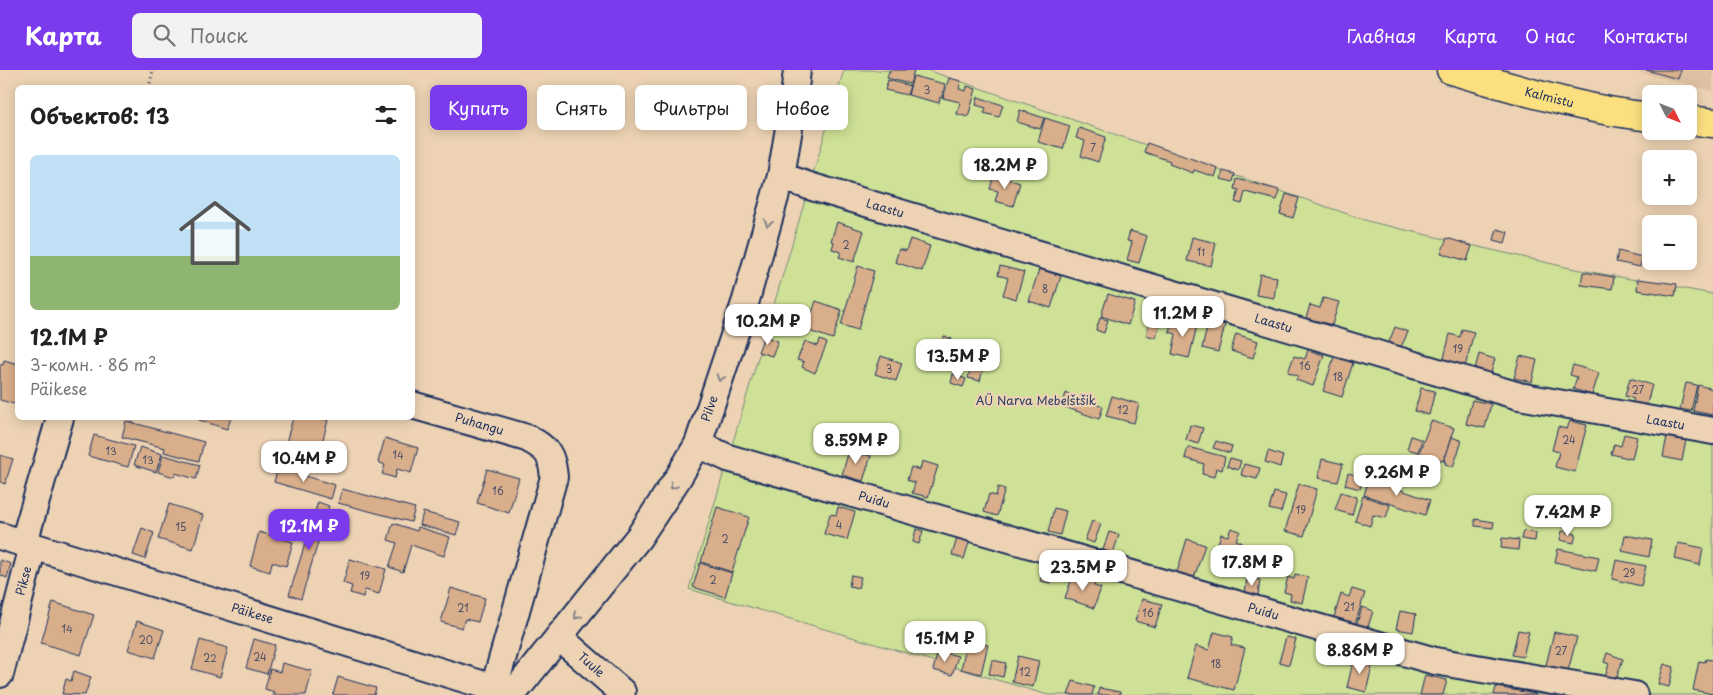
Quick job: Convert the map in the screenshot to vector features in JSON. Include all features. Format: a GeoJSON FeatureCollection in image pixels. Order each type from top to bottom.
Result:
{"type":"FeatureCollection","features":[{"type":"Feature","properties":{"kind":"main road","name":"Kalmistu"},"geometry":{"type":"LineString","coordinates":[[1451,70],[1554,99],[1642,116]]}},
{"type":"Feature","properties":{"kind":"main road"},"geometry":{"type":"LineString","coordinates":[[1698,121],[1713,122]]}},
{"type":"Feature","properties":{"kind":"street","name":"Pilve"},"geometry":{"type":"LineString","coordinates":[[502,693],[560,638],[639,537],[698,444],[746,300],[781,176],[797,70]]}},
{"type":"Feature","properties":{"kind":"street","name":"Laastu"},"geometry":{"type":"LineString","coordinates":[[781,176],[1519,396],[1713,431]]}},
{"type":"Feature","properties":{"kind":"street","name":"Puhangu"},"geometry":{"type":"LineString","coordinates":[[415,406],[527,438],[544,448],[552,460],[554,477],[502,693]]}},
{"type":"Feature","properties":{"kind":"street","name":"Pikse"},"geometry":{"type":"LineString","coordinates":[[0,674],[19,541],[59,420]]}},
{"type":"Feature","properties":{"kind":"street","name":"Puidu"},"geometry":{"type":"LineString","coordinates":[[698,444],[728,458],[1435,660],[1634,695]]}},
{"type":"Feature","properties":{"kind":"street","name":"Päikese"},"geometry":{"type":"LineString","coordinates":[[19,541],[502,693]]}},
{"type":"Feature","properties":{"kind":"street","name":"Tuule"},"geometry":{"type":"LineString","coordinates":[[560,638],[622,692]]}},
{"type":"Feature","properties":{"kind":"path"},"geometry":{"type":"LineString","coordinates":[[150,85],[154,70]]}},
{"type":"Feature","properties":{"kind":"shaded area"},"geometry":{"type":"Polygon","coordinates":[[[1630,70],[1713,70],[1713,91],[1698,87],[1698,85],[1689,85],[1630,70]]]}},
{"type":"Feature","properties":{"kind":"green space","name":"AÜ Narva Mebelštšik"},"geometry":{"type":"Polygon","coordinates":[[[844,70],[927,70],[1371,222],[1570,268],[1713,294],[1713,695],[1048,695],[689,589],[826,130],[848,130],[848,85],[840,85],[844,70]]]}},
{"type":"Feature","properties":{"kind":"building"},"geometry":{"type":"Polygon","coordinates":[[[891,70],[914,70],[910,84],[887,78],[891,70]]]}},
{"type":"Feature","properties":{"kind":"building"},"geometry":{"type":"Polygon","coordinates":[[[1646,70],[1681,70],[1678,79],[1646,70]]]}},
{"type":"Feature","properties":{"kind":"building"},"geometry":{"type":"Polygon","coordinates":[[[913,76],[945,84],[939,103],[908,95],[913,76]]]}},
{"type":"Feature","properties":{"kind":"building"},"geometry":{"type":"Polygon","coordinates":[[[949,78],[961,81],[959,89],[966,91],[967,86],[976,89],[968,117],[957,114],[960,102],[943,98],[949,78]]]}},
{"type":"Feature","properties":{"kind":"building"},"geometry":{"type":"Polygon","coordinates":[[[888,80],[910,86],[907,95],[885,90],[888,80]]]}},
{"type":"Feature","properties":{"kind":"building"},"geometry":{"type":"Polygon","coordinates":[[[978,97],[1003,105],[999,117],[984,113],[986,108],[976,105],[978,97]]]}},
{"type":"Feature","properties":{"kind":"building"},"geometry":{"type":"Polygon","coordinates":[[[1020,110],[1044,118],[1040,129],[1017,122],[1020,110]]]}},
{"type":"Feature","properties":{"kind":"building"},"geometry":{"type":"Polygon","coordinates":[[[1045,118],[1070,126],[1063,149],[1038,142],[1045,118]]]}},
{"type":"Feature","properties":{"kind":"building"},"geometry":{"type":"Polygon","coordinates":[[[1079,128],[1106,137],[1098,162],[1081,156],[1085,141],[1076,138],[1079,128]]]}},
{"type":"Feature","properties":{"kind":"building"},"geometry":{"type":"Polygon","coordinates":[[[1147,143],[1218,168],[1215,177],[1194,170],[1193,173],[1169,164],[1170,161],[1144,152],[1147,143]]]}},
{"type":"Feature","properties":{"kind":"building"},"geometry":{"type":"Polygon","coordinates":[[[1223,171],[1235,174],[1233,182],[1221,179],[1223,171]]]}},
{"type":"Feature","properties":{"kind":"building"},"geometry":{"type":"Polygon","coordinates":[[[994,175],[1020,183],[1013,206],[995,201],[998,191],[990,189],[994,175]]]}},
{"type":"Feature","properties":{"kind":"building"},"geometry":{"type":"Polygon","coordinates":[[[1237,179],[1279,190],[1277,200],[1245,192],[1242,204],[1235,202],[1239,190],[1235,189],[1237,179]]]}},
{"type":"Feature","properties":{"kind":"building"},"geometry":{"type":"Polygon","coordinates":[[[1286,194],[1299,198],[1293,218],[1280,214],[1286,194]]]}},
{"type":"Feature","properties":{"kind":"building"},"geometry":{"type":"Polygon","coordinates":[[[837,222],[864,231],[854,262],[839,257],[841,252],[832,249],[834,242],[831,241],[837,222]]]}},
{"type":"Feature","properties":{"kind":"building"},"geometry":{"type":"Polygon","coordinates":[[[1497,229],[1508,232],[1505,243],[1494,240],[1497,229]]]}},
{"type":"Feature","properties":{"kind":"building"},"geometry":{"type":"Polygon","coordinates":[[[1130,231],[1147,236],[1139,263],[1127,260],[1132,242],[1127,241],[1130,231]]]}},
{"type":"Feature","properties":{"kind":"building"},"geometry":{"type":"Polygon","coordinates":[[[1192,237],[1216,243],[1211,266],[1187,261],[1192,237]]]}},
{"type":"Feature","properties":{"kind":"building"},"geometry":{"type":"Polygon","coordinates":[[[1447,238],[1472,246],[1467,261],[1441,253],[1447,238]]]}},
{"type":"Feature","properties":{"kind":"building"},"geometry":{"type":"Polygon","coordinates":[[[910,239],[930,246],[922,271],[895,262],[899,249],[906,251],[910,239]]]}},
{"type":"Feature","properties":{"kind":"building"},"geometry":{"type":"Polygon","coordinates":[[[1618,251],[1642,257],[1640,267],[1616,262],[1618,251]]]}},
{"type":"Feature","properties":{"kind":"building"},"geometry":{"type":"Polygon","coordinates":[[[858,266],[874,271],[858,330],[841,325],[858,266]]]}},
{"type":"Feature","properties":{"kind":"building"},"geometry":{"type":"Polygon","coordinates":[[[1000,266],[1024,272],[1016,299],[1003,295],[1008,278],[998,275],[1000,266]]]}},
{"type":"Feature","properties":{"kind":"building"},"geometry":{"type":"Polygon","coordinates":[[[1039,269],[1061,276],[1051,308],[1029,301],[1039,269]]]}},
{"type":"Feature","properties":{"kind":"building"},"geometry":{"type":"Polygon","coordinates":[[[1583,272],[1614,277],[1612,289],[1581,285],[1583,272]]]}},
{"type":"Feature","properties":{"kind":"building"},"geometry":{"type":"Polygon","coordinates":[[[1260,274],[1277,277],[1274,298],[1256,295],[1260,274]]]}},
{"type":"Feature","properties":{"kind":"building"},"geometry":{"type":"Polygon","coordinates":[[[1638,279],[1677,284],[1675,296],[1637,290],[1638,279]]]}},
{"type":"Feature","properties":{"kind":"building"},"geometry":{"type":"Polygon","coordinates":[[[1108,294],[1135,302],[1128,325],[1101,316],[1108,294]]]}},
{"type":"Feature","properties":{"kind":"building"},"geometry":{"type":"Polygon","coordinates":[[[1323,298],[1339,302],[1332,325],[1306,318],[1310,305],[1320,308],[1323,298]]]}},
{"type":"Feature","properties":{"kind":"building"},"geometry":{"type":"Polygon","coordinates":[[[816,301],[842,310],[833,339],[806,330],[816,301]]]}},
{"type":"Feature","properties":{"kind":"building"},"geometry":{"type":"Polygon","coordinates":[[[1153,309],[1163,311],[1156,338],[1146,335],[1153,309]]]}},
{"type":"Feature","properties":{"kind":"building"},"geometry":{"type":"Polygon","coordinates":[[[1100,318],[1108,320],[1104,333],[1096,330],[1100,318]]]}},
{"type":"Feature","properties":{"kind":"building"},"geometry":{"type":"Polygon","coordinates":[[[1172,320],[1197,326],[1189,358],[1172,354],[1176,334],[1169,332],[1172,320]]]}},
{"type":"Feature","properties":{"kind":"building"},"geometry":{"type":"Polygon","coordinates":[[[1209,320],[1225,325],[1218,352],[1202,348],[1209,320]]]}},
{"type":"Feature","properties":{"kind":"building"},"geometry":{"type":"Polygon","coordinates":[[[1395,327],[1408,332],[1401,347],[1389,342],[1395,327]]]}},
{"type":"Feature","properties":{"kind":"building"},"geometry":{"type":"Polygon","coordinates":[[[1462,329],[1474,332],[1465,367],[1443,362],[1450,334],[1460,337],[1462,329]]]}},
{"type":"Feature","properties":{"kind":"building"},"geometry":{"type":"Polygon","coordinates":[[[1236,334],[1258,341],[1253,358],[1231,351],[1236,334]]]}},
{"type":"Feature","properties":{"kind":"building"},"geometry":{"type":"Polygon","coordinates":[[[764,336],[778,341],[772,356],[758,352],[764,336]]]}},
{"type":"Feature","properties":{"kind":"building"},"geometry":{"type":"Polygon","coordinates":[[[944,336],[952,339],[950,346],[961,349],[955,371],[932,364],[938,342],[942,343],[944,336]]]}},
{"type":"Feature","properties":{"kind":"building"},"geometry":{"type":"Polygon","coordinates":[[[820,340],[827,343],[815,373],[802,367],[804,362],[797,360],[805,341],[818,346],[820,340]]]}},
{"type":"Feature","properties":{"kind":"building"},"geometry":{"type":"Polygon","coordinates":[[[1308,350],[1324,355],[1313,386],[1296,380],[1298,376],[1288,372],[1294,356],[1305,359],[1308,350]]]}},
{"type":"Feature","properties":{"kind":"building"},"geometry":{"type":"Polygon","coordinates":[[[1479,354],[1495,359],[1491,373],[1475,369],[1479,354]]]}},
{"type":"Feature","properties":{"kind":"building"},"geometry":{"type":"Polygon","coordinates":[[[881,356],[902,363],[896,381],[875,374],[881,356]]]}},
{"type":"Feature","properties":{"kind":"building"},"geometry":{"type":"Polygon","coordinates":[[[1520,356],[1537,360],[1532,382],[1514,378],[1520,356]]]}},
{"type":"Feature","properties":{"kind":"building"},"geometry":{"type":"Polygon","coordinates":[[[1334,357],[1353,363],[1342,397],[1323,391],[1334,357]]]}},
{"type":"Feature","properties":{"kind":"building"},"geometry":{"type":"Polygon","coordinates":[[[4,360],[15,363],[15,404],[0,400],[0,364],[3,365],[4,360]]]}},
{"type":"Feature","properties":{"kind":"building"},"geometry":{"type":"Polygon","coordinates":[[[972,362],[984,365],[980,381],[968,378],[972,362]]]}},
{"type":"Feature","properties":{"kind":"building"},"geometry":{"type":"Polygon","coordinates":[[[1573,365],[1599,373],[1592,395],[1573,389],[1577,377],[1570,375],[1573,365]]]}},
{"type":"Feature","properties":{"kind":"building"},"geometry":{"type":"Polygon","coordinates":[[[953,374],[966,379],[963,387],[951,383],[953,374]]]}},
{"type":"Feature","properties":{"kind":"building"},"geometry":{"type":"Polygon","coordinates":[[[1630,378],[1652,385],[1646,407],[1632,403],[1634,399],[1625,396],[1630,378]]]}},
{"type":"Feature","properties":{"kind":"building"},"geometry":{"type":"Polygon","coordinates":[[[1686,383],[1697,385],[1691,411],[1680,409],[1686,383]]]}},
{"type":"Feature","properties":{"kind":"building"},"geometry":{"type":"Polygon","coordinates":[[[1698,385],[1713,389],[1713,415],[1693,411],[1698,385]]]}},
{"type":"Feature","properties":{"kind":"building"},"geometry":{"type":"Polygon","coordinates":[[[1421,388],[1435,391],[1429,415],[1415,411],[1421,388]]]}},
{"type":"Feature","properties":{"kind":"building"},"geometry":{"type":"Polygon","coordinates":[[[1066,393],[1103,407],[1099,419],[1062,406],[1066,393]]]}},
{"type":"Feature","properties":{"kind":"building"},"geometry":{"type":"Polygon","coordinates":[[[1112,396],[1139,404],[1134,423],[1106,416],[1112,396]]]}},
{"type":"Feature","properties":{"kind":"building"},"geometry":{"type":"Polygon","coordinates":[[[1472,400],[1491,404],[1485,428],[1466,424],[1472,400]]]}},
{"type":"Feature","properties":{"kind":"building"},"geometry":{"type":"Polygon","coordinates":[[[199,420],[230,420],[227,429],[199,420]]]}},
{"type":"Feature","properties":{"kind":"building"},"geometry":{"type":"Polygon","coordinates":[[[292,420],[328,420],[319,455],[285,446],[292,420]]]}},
{"type":"Feature","properties":{"kind":"building"},"geometry":{"type":"Polygon","coordinates":[[[126,421],[204,442],[199,461],[164,452],[165,448],[122,437],[126,421]]]}},
{"type":"Feature","properties":{"kind":"building"},"geometry":{"type":"Polygon","coordinates":[[[1431,421],[1454,428],[1443,461],[1419,453],[1431,421]]]}},
{"type":"Feature","properties":{"kind":"building"},"geometry":{"type":"Polygon","coordinates":[[[1570,421],[1587,425],[1575,472],[1555,467],[1559,452],[1552,450],[1558,427],[1567,429],[1570,421]]]}},
{"type":"Feature","properties":{"kind":"building"},"geometry":{"type":"Polygon","coordinates":[[[1190,425],[1203,428],[1198,444],[1186,440],[1190,425]]]}},
{"type":"Feature","properties":{"kind":"building"},"geometry":{"type":"Polygon","coordinates":[[[1624,434],[1637,437],[1632,459],[1611,454],[1614,444],[1621,446],[1624,434]]]}},
{"type":"Feature","properties":{"kind":"building"},"geometry":{"type":"Polygon","coordinates":[[[94,435],[134,446],[128,467],[88,456],[94,435]]]}},
{"type":"Feature","properties":{"kind":"building"},"geometry":{"type":"Polygon","coordinates":[[[1411,436],[1422,440],[1418,452],[1407,449],[1411,436]]]}},
{"type":"Feature","properties":{"kind":"building"},"geometry":{"type":"Polygon","coordinates":[[[1667,436],[1686,440],[1682,461],[1663,457],[1667,436]]]}},
{"type":"Feature","properties":{"kind":"building"},"geometry":{"type":"Polygon","coordinates":[[[1452,437],[1462,441],[1453,467],[1444,462],[1452,437]]]}},
{"type":"Feature","properties":{"kind":"building"},"geometry":{"type":"Polygon","coordinates":[[[385,438],[418,448],[411,473],[397,469],[395,478],[382,474],[385,465],[378,462],[385,438]]]}},
{"type":"Feature","properties":{"kind":"building"},"geometry":{"type":"Polygon","coordinates":[[[1216,441],[1232,446],[1230,453],[1213,448],[1216,441]]]}},
{"type":"Feature","properties":{"kind":"building"},"geometry":{"type":"Polygon","coordinates":[[[140,447],[162,454],[156,472],[134,465],[140,447]]]}},
{"type":"Feature","properties":{"kind":"building"},"geometry":{"type":"Polygon","coordinates":[[[1188,447],[1225,457],[1222,470],[1216,468],[1214,477],[1202,474],[1204,464],[1185,458],[1188,447]]]}},
{"type":"Feature","properties":{"kind":"building"},"geometry":{"type":"Polygon","coordinates":[[[849,450],[871,456],[863,481],[842,475],[849,450]]]}},
{"type":"Feature","properties":{"kind":"building"},"geometry":{"type":"Polygon","coordinates":[[[1268,451],[1283,456],[1280,467],[1265,462],[1268,451]]]}},
{"type":"Feature","properties":{"kind":"building"},"geometry":{"type":"Polygon","coordinates":[[[0,455],[13,459],[5,484],[0,482],[0,455]]]}},
{"type":"Feature","properties":{"kind":"building"},"geometry":{"type":"Polygon","coordinates":[[[163,455],[200,465],[196,479],[175,473],[174,477],[158,472],[163,455]]]}},
{"type":"Feature","properties":{"kind":"building"},"geometry":{"type":"Polygon","coordinates":[[[1230,458],[1241,461],[1238,470],[1227,466],[1230,458]]]}},
{"type":"Feature","properties":{"kind":"building"},"geometry":{"type":"Polygon","coordinates":[[[1322,459],[1343,464],[1338,482],[1318,478],[1322,459]]]}},
{"type":"Feature","properties":{"kind":"building"},"geometry":{"type":"Polygon","coordinates":[[[922,461],[938,466],[928,497],[912,493],[915,483],[907,480],[911,467],[920,470],[922,461]]]}},
{"type":"Feature","properties":{"kind":"building"},"geometry":{"type":"Polygon","coordinates":[[[1244,464],[1260,468],[1257,479],[1241,475],[1244,464]]]}},
{"type":"Feature","properties":{"kind":"building"},"geometry":{"type":"Polygon","coordinates":[[[278,468],[335,485],[331,499],[274,482],[278,468]]]}},
{"type":"Feature","properties":{"kind":"building"},"geometry":{"type":"Polygon","coordinates":[[[487,469],[519,478],[509,513],[477,503],[487,469]]]}},
{"type":"Feature","properties":{"kind":"building"},"geometry":{"type":"Polygon","coordinates":[[[1348,473],[1363,477],[1360,489],[1345,485],[1348,473]]]}},
{"type":"Feature","properties":{"kind":"building"},"geometry":{"type":"Polygon","coordinates":[[[1369,479],[1430,500],[1425,515],[1364,495],[1369,479]]]}},
{"type":"Feature","properties":{"kind":"building"},"geometry":{"type":"Polygon","coordinates":[[[1299,484],[1317,489],[1304,536],[1285,531],[1299,484]]]}},
{"type":"Feature","properties":{"kind":"building"},"geometry":{"type":"Polygon","coordinates":[[[998,487],[1005,489],[997,516],[984,512],[989,494],[996,496],[998,487]]]}},
{"type":"Feature","properties":{"kind":"building"},"geometry":{"type":"Polygon","coordinates":[[[342,489],[415,508],[411,522],[338,503],[342,489]]]}},
{"type":"Feature","properties":{"kind":"building"},"geometry":{"type":"Polygon","coordinates":[[[1274,492],[1286,495],[1281,512],[1269,509],[1274,492]]]}},
{"type":"Feature","properties":{"kind":"building"},"geometry":{"type":"Polygon","coordinates":[[[1341,492],[1357,497],[1352,515],[1335,510],[1341,492]]]}},
{"type":"Feature","properties":{"kind":"building"},"geometry":{"type":"Polygon","coordinates":[[[1363,496],[1390,505],[1386,518],[1373,515],[1370,526],[1355,521],[1363,496]]]}},
{"type":"Feature","properties":{"kind":"building"},"geometry":{"type":"Polygon","coordinates":[[[318,502],[329,506],[301,599],[289,595],[318,502]]]}},
{"type":"Feature","properties":{"kind":"building"},"geometry":{"type":"Polygon","coordinates":[[[169,504],[203,515],[193,549],[158,539],[169,504]]]}},
{"type":"Feature","properties":{"kind":"building"},"geometry":{"type":"Polygon","coordinates":[[[717,507],[749,517],[732,572],[701,562],[717,507]]]}},
{"type":"Feature","properties":{"kind":"building"},"geometry":{"type":"Polygon","coordinates":[[[838,507],[855,512],[847,540],[824,534],[830,514],[836,515],[838,507]]]}},
{"type":"Feature","properties":{"kind":"building"},"geometry":{"type":"Polygon","coordinates":[[[1054,508],[1066,511],[1060,535],[1048,532],[1054,508]]]}},
{"type":"Feature","properties":{"kind":"building"},"geometry":{"type":"Polygon","coordinates":[[[423,512],[460,522],[456,535],[420,525],[423,512]]]}},
{"type":"Feature","properties":{"kind":"building"},"geometry":{"type":"Polygon","coordinates":[[[1475,519],[1494,522],[1493,528],[1475,526],[1475,519]]]}},
{"type":"Feature","properties":{"kind":"building"},"geometry":{"type":"Polygon","coordinates":[[[1092,521],[1101,524],[1094,543],[1085,540],[1092,521]]]}},
{"type":"Feature","properties":{"kind":"building"},"geometry":{"type":"Polygon","coordinates":[[[393,523],[417,531],[418,527],[450,537],[444,556],[411,545],[403,572],[389,567],[397,543],[388,540],[393,523]]]}},
{"type":"Feature","properties":{"kind":"building"},"geometry":{"type":"Polygon","coordinates":[[[142,528],[154,533],[145,559],[133,555],[142,528]]]}},
{"type":"Feature","properties":{"kind":"building"},"geometry":{"type":"Polygon","coordinates":[[[1231,528],[1240,531],[1236,540],[1241,542],[1235,560],[1215,553],[1221,534],[1228,536],[1231,528]]]}},
{"type":"Feature","properties":{"kind":"building"},"geometry":{"type":"Polygon","coordinates":[[[916,529],[923,531],[919,544],[913,542],[916,529]]]}},
{"type":"Feature","properties":{"kind":"building"},"geometry":{"type":"Polygon","coordinates":[[[1523,531],[1536,533],[1535,541],[1521,539],[1523,531]]]}},
{"type":"Feature","properties":{"kind":"building"},"geometry":{"type":"Polygon","coordinates":[[[1562,531],[1576,534],[1574,543],[1560,540],[1562,531]]]}},
{"type":"Feature","properties":{"kind":"building"},"geometry":{"type":"Polygon","coordinates":[[[259,532],[293,542],[286,566],[272,562],[270,572],[250,566],[259,532]]]}},
{"type":"Feature","properties":{"kind":"building"},"geometry":{"type":"Polygon","coordinates":[[[1109,532],[1119,535],[1113,553],[1103,550],[1109,532]]]}},
{"type":"Feature","properties":{"kind":"building"},"geometry":{"type":"Polygon","coordinates":[[[958,535],[970,539],[964,559],[952,555],[958,535]]]}},
{"type":"Feature","properties":{"kind":"building"},"geometry":{"type":"Polygon","coordinates":[[[1625,535],[1652,540],[1649,557],[1622,551],[1625,535]]]}},
{"type":"Feature","properties":{"kind":"building"},"geometry":{"type":"Polygon","coordinates":[[[1502,538],[1519,540],[1518,550],[1501,548],[1502,538]]]}},
{"type":"Feature","properties":{"kind":"building"},"geometry":{"type":"Polygon","coordinates":[[[1187,539],[1205,545],[1194,578],[1177,572],[1187,539]]]}},
{"type":"Feature","properties":{"kind":"building"},"geometry":{"type":"Polygon","coordinates":[[[1678,543],[1703,548],[1700,565],[1675,559],[1678,543]]]}},
{"type":"Feature","properties":{"kind":"building"},"geometry":{"type":"Polygon","coordinates":[[[1558,549],[1599,557],[1596,571],[1555,562],[1558,549]]]}},
{"type":"Feature","properties":{"kind":"building"},"geometry":{"type":"Polygon","coordinates":[[[350,559],[386,569],[379,594],[365,590],[363,597],[350,593],[352,586],[343,583],[350,559]]]}},
{"type":"Feature","properties":{"kind":"building"},"geometry":{"type":"Polygon","coordinates":[[[0,560],[11,564],[7,578],[0,575],[0,560]]]}},
{"type":"Feature","properties":{"kind":"building"},"geometry":{"type":"Polygon","coordinates":[[[1616,560],[1646,566],[1641,586],[1612,579],[1616,560]]]}},
{"type":"Feature","properties":{"kind":"building"},"geometry":{"type":"Polygon","coordinates":[[[1045,562],[1056,564],[1051,583],[1040,581],[1045,562]]]}},
{"type":"Feature","properties":{"kind":"building"},"geometry":{"type":"Polygon","coordinates":[[[700,563],[732,573],[725,597],[693,587],[700,563]]]}},
{"type":"Feature","properties":{"kind":"building"},"geometry":{"type":"Polygon","coordinates":[[[1295,574],[1308,577],[1302,603],[1290,600],[1291,594],[1284,592],[1288,577],[1294,579],[1295,574]]]}},
{"type":"Feature","properties":{"kind":"building"},"geometry":{"type":"Polygon","coordinates":[[[851,575],[861,577],[858,588],[849,586],[851,575]]]}},
{"type":"Feature","properties":{"kind":"building"},"geometry":{"type":"Polygon","coordinates":[[[1073,575],[1095,582],[1094,586],[1101,588],[1094,608],[1065,598],[1073,575]]]}},
{"type":"Feature","properties":{"kind":"building"},"geometry":{"type":"Polygon","coordinates":[[[1247,578],[1260,580],[1258,596],[1245,594],[1247,578]]]}},
{"type":"Feature","properties":{"kind":"building"},"geometry":{"type":"Polygon","coordinates":[[[451,588],[485,598],[478,622],[465,619],[462,628],[441,622],[451,588]]]}},
{"type":"Feature","properties":{"kind":"building"},"geometry":{"type":"Polygon","coordinates":[[[1352,589],[1365,593],[1355,624],[1334,617],[1341,594],[1349,597],[1352,589]]]}},
{"type":"Feature","properties":{"kind":"building"},"geometry":{"type":"Polygon","coordinates":[[[1142,599],[1162,604],[1155,627],[1135,621],[1142,599]]]}},
{"type":"Feature","properties":{"kind":"building"},"geometry":{"type":"Polygon","coordinates":[[[53,602],[94,615],[81,655],[41,643],[53,602]]]}},
{"type":"Feature","properties":{"kind":"building"},"geometry":{"type":"Polygon","coordinates":[[[1362,607],[1373,611],[1366,633],[1355,630],[1362,607]]]}},
{"type":"Feature","properties":{"kind":"building"},"geometry":{"type":"Polygon","coordinates":[[[1400,611],[1416,614],[1413,632],[1396,629],[1400,611]]]}},
{"type":"Feature","properties":{"kind":"building"},"geometry":{"type":"Polygon","coordinates":[[[137,621],[164,630],[155,658],[128,650],[137,621]]]}},
{"type":"Feature","properties":{"kind":"building"},"geometry":{"type":"Polygon","coordinates":[[[1518,630],[1529,632],[1523,657],[1512,655],[1518,630]]]}},
{"type":"Feature","properties":{"kind":"building"},"geometry":{"type":"Polygon","coordinates":[[[1214,632],[1233,637],[1231,645],[1245,648],[1234,690],[1187,678],[1196,646],[1209,650],[1214,632]]]}},
{"type":"Feature","properties":{"kind":"building"},"geometry":{"type":"Polygon","coordinates":[[[1554,632],[1577,637],[1568,671],[1546,665],[1554,632]]]}},
{"type":"Feature","properties":{"kind":"building"},"geometry":{"type":"Polygon","coordinates":[[[1286,637],[1296,639],[1289,665],[1279,662],[1286,637]]]}},
{"type":"Feature","properties":{"kind":"building"},"geometry":{"type":"Polygon","coordinates":[[[254,639],[275,645],[267,674],[246,668],[254,639]]]}},
{"type":"Feature","properties":{"kind":"building"},"geometry":{"type":"Polygon","coordinates":[[[200,640],[228,648],[220,677],[192,669],[200,640]]]}},
{"type":"Feature","properties":{"kind":"building"},"geometry":{"type":"Polygon","coordinates":[[[967,641],[988,645],[981,674],[961,669],[967,641]]]}},
{"type":"Feature","properties":{"kind":"building"},"geometry":{"type":"Polygon","coordinates":[[[938,651],[958,656],[952,675],[933,670],[938,651]]]}},
{"type":"Feature","properties":{"kind":"building"},"geometry":{"type":"Polygon","coordinates":[[[1607,653],[1623,659],[1616,680],[1605,677],[1609,664],[1604,662],[1607,653]]]}},
{"type":"Feature","properties":{"kind":"building"},"geometry":{"type":"Polygon","coordinates":[[[1018,656],[1039,661],[1033,687],[1012,682],[1018,656]]]}},
{"type":"Feature","properties":{"kind":"building"},"geometry":{"type":"Polygon","coordinates":[[[1354,658],[1373,662],[1366,692],[1347,687],[1354,658]]]}},
{"type":"Feature","properties":{"kind":"building"},"geometry":{"type":"Polygon","coordinates":[[[1706,659],[1713,660],[1713,694],[1693,690],[1699,661],[1705,662],[1706,659]]]}},
{"type":"Feature","properties":{"kind":"building"},"geometry":{"type":"Polygon","coordinates":[[[992,660],[1006,663],[1003,677],[989,674],[992,660]]]}},
{"type":"Feature","properties":{"kind":"building"},"geometry":{"type":"Polygon","coordinates":[[[282,663],[312,671],[306,695],[273,695],[274,692],[265,689],[270,669],[280,672],[282,663]]]}},
{"type":"Feature","properties":{"kind":"building"},"geometry":{"type":"Polygon","coordinates":[[[1664,664],[1674,667],[1669,687],[1658,684],[1664,664]]]}},
{"type":"Feature","properties":{"kind":"building"},"geometry":{"type":"Polygon","coordinates":[[[74,671],[91,677],[85,695],[62,694],[66,679],[71,681],[74,671]]]}},
{"type":"Feature","properties":{"kind":"building"},"geometry":{"type":"Polygon","coordinates":[[[1425,675],[1447,680],[1443,695],[1420,695],[1425,675]]]}},
{"type":"Feature","properties":{"kind":"building"},"geometry":{"type":"Polygon","coordinates":[[[338,677],[376,688],[374,695],[333,695],[338,677]]]}},
{"type":"Feature","properties":{"kind":"building"},"geometry":{"type":"Polygon","coordinates":[[[1073,681],[1094,687],[1092,695],[1068,695],[1073,681]]]}},
{"type":"Feature","properties":{"kind":"building"},"geometry":{"type":"Polygon","coordinates":[[[1496,687],[1536,694],[1536,695],[1494,695],[1496,687]]]}},
{"type":"Feature","properties":{"kind":"building"},"geometry":{"type":"Polygon","coordinates":[[[1099,688],[1120,692],[1120,695],[1098,695],[1099,688]]]}}]}
